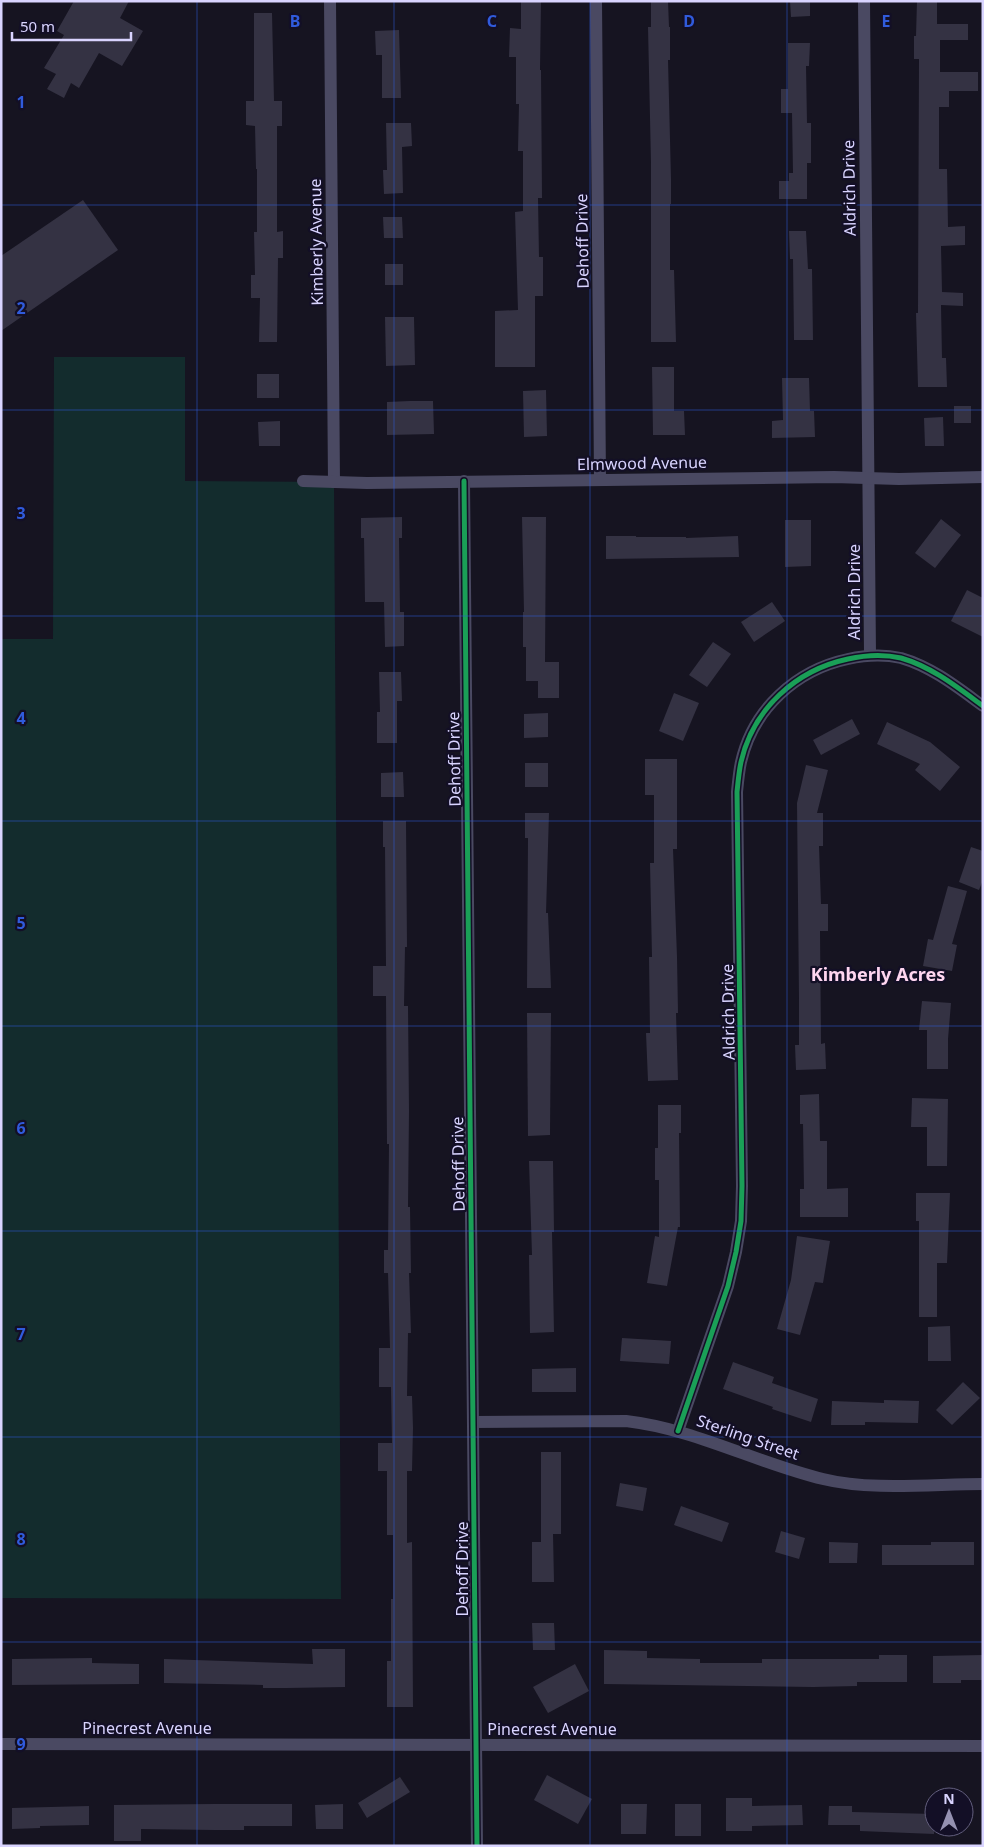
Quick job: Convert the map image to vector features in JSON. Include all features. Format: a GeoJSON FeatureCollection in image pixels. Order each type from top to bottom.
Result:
{"type":"FeatureCollection","features":[{"type":"Feature","properties":{"kind":"street","name":"Kimberly Avenue"},"geometry":{"type":"LineString","coordinates":[[330,1],[334,482]]}},
{"type":"Feature","properties":{"kind":"street","name":"Dehoff Drive"},"geometry":{"type":"LineString","coordinates":[[596,1],[600,480]]}},
{"type":"Feature","properties":{"kind":"street","name":"Aldrich Drive"},"geometry":{"type":"LineString","coordinates":[[678,1431],[728,1286],[741,1221],[738,792],[741,760],[755,726],[779,694],[804,675],[827,664],[870,654],[864,1]]}},
{"type":"Feature","properties":{"kind":"street","name":"Elmwood Avenue"},"geometry":{"type":"LineString","coordinates":[[303,481],[834,477],[983,478]]}},
{"type":"Feature","properties":{"kind":"street","name":"Dehoff Drive"},"geometry":{"type":"LineString","coordinates":[[464,481],[477,1846]]}},
{"type":"Feature","properties":{"kind":"street"},"geometry":{"type":"LineString","coordinates":[[870,654],[900,658],[928,668],[983,706]]}},
{"type":"Feature","properties":{"kind":"street","name":"Sterling Street"},"geometry":{"type":"LineString","coordinates":[[474,1422],[626,1421],[650,1424],[678,1431],[807,1474],[841,1482],[875,1485],[983,1484]]}},
{"type":"Feature","properties":{"kind":"street","name":"Pinecrest Avenue"},"geometry":{"type":"LineString","coordinates":[[1,1744],[983,1746]]}},
{"type":"Feature","properties":{"kind":"green space"},"geometry":{"type":"Polygon","coordinates":[[[54,357],[185,357],[185,481],[334,482],[341,1599],[1,1598],[1,639],[53,639],[54,357]]]}},
{"type":"Feature","properties":{"kind":"building"},"geometry":{"type":"Polygon","coordinates":[[[74,1],[129,1],[120,18],[143,31],[122,66],[99,53],[79,88],[71,83],[64,98],[47,89],[56,74],[44,68],[64,35],[57,31],[74,1]]]}},
{"type":"Feature","properties":{"kind":"building"},"geometry":{"type":"Polygon","coordinates":[[[521,1],[541,1],[542,198],[538,198],[539,257],[543,257],[543,296],[535,296],[535,367],[495,367],[495,311],[518,310],[515,212],[523,211],[523,151],[518,151],[519,104],[516,104],[516,57],[509,57],[510,28],[521,29],[521,1]]]}},
{"type":"Feature","properties":{"kind":"building"},"geometry":{"type":"Polygon","coordinates":[[[651,1],[668,1],[670,27],[670,60],[668,60],[671,179],[670,270],[674,270],[676,342],[651,342],[651,163],[648,27],[651,27],[651,1]]]}},
{"type":"Feature","properties":{"kind":"building"},"geometry":{"type":"Polygon","coordinates":[[[790,1],[810,1],[810,16],[791,17],[790,1]]]}},
{"type":"Feature","properties":{"kind":"building"},"geometry":{"type":"Polygon","coordinates":[[[917,1],[937,1],[937,24],[968,24],[968,40],[940,40],[940,72],[978,72],[978,91],[949,91],[949,107],[939,107],[939,169],[947,169],[948,227],[965,226],[965,245],[941,246],[942,292],[963,293],[963,306],[941,305],[942,358],[946,358],[947,387],[918,387],[916,313],[918,313],[919,59],[914,59],[917,1]]]}},
{"type":"Feature","properties":{"kind":"building"},"geometry":{"type":"Polygon","coordinates":[[[254,13],[272,13],[274,101],[282,101],[282,126],[277,126],[277,232],[283,231],[283,258],[278,258],[277,342],[259,342],[260,298],[251,298],[251,275],[255,275],[254,232],[257,232],[257,169],[255,126],[246,125],[246,101],[254,101],[254,13]]]}},
{"type":"Feature","properties":{"kind":"building"},"geometry":{"type":"Polygon","coordinates":[[[399,30],[401,98],[382,98],[382,55],[376,55],[375,31],[399,30]]]}},
{"type":"Feature","properties":{"kind":"building"},"geometry":{"type":"Polygon","coordinates":[[[788,43],[810,43],[809,66],[806,66],[807,123],[811,123],[811,163],[807,163],[807,199],[779,199],[779,181],[789,181],[789,173],[793,173],[792,113],[781,113],[781,89],[788,89],[788,43]]]}},
{"type":"Feature","properties":{"kind":"building"},"geometry":{"type":"Polygon","coordinates":[[[386,123],[411,123],[412,146],[402,147],[403,193],[384,194],[383,170],[387,170],[386,123]]]}},
{"type":"Feature","properties":{"kind":"building"},"geometry":{"type":"Polygon","coordinates":[[[83,200],[118,250],[1,331],[1,256],[83,200]]]}},
{"type":"Feature","properties":{"kind":"building"},"geometry":{"type":"Polygon","coordinates":[[[383,217],[402,217],[403,238],[384,238],[383,217]]]}},
{"type":"Feature","properties":{"kind":"building"},"geometry":{"type":"Polygon","coordinates":[[[789,231],[806,231],[808,269],[812,269],[813,340],[794,340],[793,259],[790,259],[789,231]]]}},
{"type":"Feature","properties":{"kind":"building"},"geometry":{"type":"Polygon","coordinates":[[[385,264],[403,264],[403,285],[385,285],[385,264]]]}},
{"type":"Feature","properties":{"kind":"building"},"geometry":{"type":"Polygon","coordinates":[[[385,317],[414,317],[415,365],[386,366],[385,317]]]}},
{"type":"Feature","properties":{"kind":"building"},"geometry":{"type":"Polygon","coordinates":[[[652,367],[674,367],[674,411],[684,411],[685,435],[653,435],[652,367]]]}},
{"type":"Feature","properties":{"kind":"building"},"geometry":{"type":"Polygon","coordinates":[[[257,374],[279,374],[279,398],[257,398],[257,374]]]}},
{"type":"Feature","properties":{"kind":"building"},"geometry":{"type":"Polygon","coordinates":[[[782,378],[809,378],[810,411],[814,411],[815,437],[772,438],[772,421],[783,420],[782,378]]]}},
{"type":"Feature","properties":{"kind":"building"},"geometry":{"type":"Polygon","coordinates":[[[546,390],[547,436],[524,437],[523,391],[546,390]]]}},
{"type":"Feature","properties":{"kind":"building"},"geometry":{"type":"Polygon","coordinates":[[[433,401],[434,434],[387,435],[387,402],[433,401]]]}},
{"type":"Feature","properties":{"kind":"building"},"geometry":{"type":"Polygon","coordinates":[[[954,406],[971,406],[971,423],[954,423],[954,406]]]}},
{"type":"Feature","properties":{"kind":"building"},"geometry":{"type":"Polygon","coordinates":[[[943,417],[944,446],[925,446],[924,418],[943,417]]]}},
{"type":"Feature","properties":{"kind":"building"},"geometry":{"type":"Polygon","coordinates":[[[280,421],[280,446],[259,446],[258,422],[280,421]]]}},
{"type":"Feature","properties":{"kind":"building"},"geometry":{"type":"Polygon","coordinates":[[[402,517],[402,538],[399,538],[400,612],[404,612],[404,646],[385,647],[384,602],[365,602],[364,538],[361,538],[361,518],[402,517]]]}},
{"type":"Feature","properties":{"kind":"building"},"geometry":{"type":"Polygon","coordinates":[[[522,517],[546,517],[545,662],[559,662],[559,698],[538,698],[538,681],[526,681],[526,647],[523,647],[522,517]]]}},
{"type":"Feature","properties":{"kind":"building"},"geometry":{"type":"Polygon","coordinates":[[[941,519],[961,535],[935,568],[915,553],[941,519]]]}},
{"type":"Feature","properties":{"kind":"building"},"geometry":{"type":"Polygon","coordinates":[[[785,520],[811,520],[811,566],[785,567],[785,520]]]}},
{"type":"Feature","properties":{"kind":"building"},"geometry":{"type":"Polygon","coordinates":[[[606,536],[686,538],[738,536],[739,557],[606,559],[606,536]]]}},
{"type":"Feature","properties":{"kind":"building"},"geometry":{"type":"Polygon","coordinates":[[[967,590],[983,598],[983,637],[951,621],[967,590]]]}},
{"type":"Feature","properties":{"kind":"building"},"geometry":{"type":"Polygon","coordinates":[[[772,602],[785,621],[754,642],[741,622],[772,602]]]}},
{"type":"Feature","properties":{"kind":"building"},"geometry":{"type":"Polygon","coordinates":[[[713,642],[731,654],[707,687],[689,675],[713,642]]]}},
{"type":"Feature","properties":{"kind":"building"},"geometry":{"type":"Polygon","coordinates":[[[379,672],[401,672],[402,701],[397,701],[397,743],[377,743],[377,712],[380,712],[379,672]]]}},
{"type":"Feature","properties":{"kind":"building"},"geometry":{"type":"Polygon","coordinates":[[[674,693],[699,703],[683,741],[659,731],[674,693]]]}},
{"type":"Feature","properties":{"kind":"building"},"geometry":{"type":"Polygon","coordinates":[[[548,713],[548,737],[524,738],[524,714],[548,713]]]}},
{"type":"Feature","properties":{"kind":"building"},"geometry":{"type":"Polygon","coordinates":[[[852,719],[860,734],[821,755],[813,740],[852,719]]]}},
{"type":"Feature","properties":{"kind":"building"},"geometry":{"type":"Polygon","coordinates":[[[887,722],[930,742],[960,767],[940,791],[915,770],[920,764],[877,744],[887,722]]]}},
{"type":"Feature","properties":{"kind":"building"},"geometry":{"type":"Polygon","coordinates":[[[645,759],[677,759],[677,849],[673,849],[677,957],[678,1080],[648,1081],[646,1033],[650,1033],[649,957],[652,957],[650,863],[654,863],[654,795],[645,795],[645,759]]]}},
{"type":"Feature","properties":{"kind":"building"},"geometry":{"type":"Polygon","coordinates":[[[525,763],[548,763],[548,787],[525,787],[525,763]]]}},
{"type":"Feature","properties":{"kind":"building"},"geometry":{"type":"Polygon","coordinates":[[[806,765],[828,770],[817,813],[823,813],[823,846],[819,846],[821,904],[828,904],[828,931],[820,931],[821,1044],[825,1043],[826,1069],[796,1070],[795,1045],[799,1045],[797,803],[806,765]]]}},
{"type":"Feature","properties":{"kind":"building"},"geometry":{"type":"Polygon","coordinates":[[[403,772],[404,797],[381,797],[381,773],[403,772]]]}},
{"type":"Feature","properties":{"kind":"building"},"geometry":{"type":"Polygon","coordinates":[[[525,813],[549,813],[546,913],[548,913],[551,988],[527,988],[528,838],[525,838],[525,813]]]}},
{"type":"Feature","properties":{"kind":"building"},"geometry":{"type":"Polygon","coordinates":[[[383,821],[406,821],[407,947],[405,947],[404,1006],[408,1006],[408,1207],[410,1207],[411,1273],[409,1273],[411,1333],[408,1333],[407,1396],[412,1396],[413,1428],[412,1471],[407,1471],[407,1543],[412,1542],[413,1707],[387,1707],[387,1661],[391,1661],[393,1535],[387,1535],[387,1471],[378,1471],[378,1443],[392,1443],[391,1387],[379,1387],[379,1348],[390,1348],[388,1273],[384,1273],[384,1250],[388,1250],[389,1144],[387,1144],[386,996],[373,996],[373,966],[386,966],[383,821]]]}},
{"type":"Feature","properties":{"kind":"building"},"geometry":{"type":"Polygon","coordinates":[[[971,847],[983,851],[983,880],[979,890],[959,882],[971,847]]]}},
{"type":"Feature","properties":{"kind":"building"},"geometry":{"type":"Polygon","coordinates":[[[948,886],[967,891],[952,944],[957,945],[952,971],[923,966],[928,939],[933,940],[948,886]]]}},
{"type":"Feature","properties":{"kind":"building"},"geometry":{"type":"Polygon","coordinates":[[[922,1001],[951,1003],[948,1069],[927,1069],[927,1030],[919,1030],[922,1001]]]}},
{"type":"Feature","properties":{"kind":"building"},"geometry":{"type":"Polygon","coordinates":[[[527,1013],[551,1013],[550,1135],[528,1136],[527,1013]]]}},
{"type":"Feature","properties":{"kind":"building"},"geometry":{"type":"Polygon","coordinates":[[[819,1094],[820,1141],[827,1141],[827,1189],[848,1188],[848,1217],[800,1217],[800,1189],[804,1189],[803,1124],[800,1124],[800,1095],[819,1094]]]}},
{"type":"Feature","properties":{"kind":"building"},"geometry":{"type":"Polygon","coordinates":[[[912,1098],[948,1099],[947,1166],[927,1166],[927,1127],[911,1127],[912,1098]]]}},
{"type":"Feature","properties":{"kind":"building"},"geometry":{"type":"Polygon","coordinates":[[[658,1105],[681,1105],[681,1133],[679,1133],[680,1227],[678,1227],[667,1286],[647,1283],[655,1236],[659,1237],[659,1180],[655,1180],[655,1148],[658,1148],[658,1105]]]}},
{"type":"Feature","properties":{"kind":"building"},"geometry":{"type":"Polygon","coordinates":[[[529,1161],[553,1161],[554,1332],[530,1333],[529,1255],[532,1255],[529,1161]]]}},
{"type":"Feature","properties":{"kind":"building"},"geometry":{"type":"Polygon","coordinates":[[[916,1193],[950,1193],[947,1263],[937,1263],[937,1317],[919,1317],[919,1221],[916,1221],[916,1193]]]}},
{"type":"Feature","properties":{"kind":"building"},"geometry":{"type":"Polygon","coordinates":[[[797,1236],[830,1241],[823,1283],[815,1282],[800,1335],[777,1329],[791,1280],[797,1236]]]}},
{"type":"Feature","properties":{"kind":"building"},"geometry":{"type":"Polygon","coordinates":[[[950,1326],[951,1361],[928,1361],[928,1327],[950,1326]]]}},
{"type":"Feature","properties":{"kind":"building"},"geometry":{"type":"Polygon","coordinates":[[[622,1338],[671,1341],[669,1364],[620,1361],[622,1338]]]}},
{"type":"Feature","properties":{"kind":"building"},"geometry":{"type":"Polygon","coordinates":[[[733,1362],[774,1377],[772,1383],[818,1399],[811,1422],[772,1409],[773,1407],[723,1389],[733,1362]]]}},
{"type":"Feature","properties":{"kind":"building"},"geometry":{"type":"Polygon","coordinates":[[[576,1368],[576,1392],[532,1392],[532,1369],[576,1368]]]}},
{"type":"Feature","properties":{"kind":"building"},"geometry":{"type":"Polygon","coordinates":[[[963,1382],[980,1398],[952,1425],[936,1410],[963,1382]]]}},
{"type":"Feature","properties":{"kind":"building"},"geometry":{"type":"Polygon","coordinates":[[[884,1400],[919,1401],[918,1423],[865,1422],[865,1425],[831,1425],[832,1401],[884,1403],[884,1400]]]}},
{"type":"Feature","properties":{"kind":"building"},"geometry":{"type":"Polygon","coordinates":[[[541,1452],[561,1452],[561,1534],[553,1534],[554,1582],[532,1582],[532,1542],[541,1542],[541,1452]]]}},
{"type":"Feature","properties":{"kind":"building"},"geometry":{"type":"Polygon","coordinates":[[[620,1483],[647,1488],[643,1511],[616,1506],[620,1483]]]}},
{"type":"Feature","properties":{"kind":"building"},"geometry":{"type":"Polygon","coordinates":[[[681,1506],[729,1523],[722,1542],[674,1525],[681,1506]]]}},
{"type":"Feature","properties":{"kind":"building"},"geometry":{"type":"Polygon","coordinates":[[[781,1531],[805,1538],[799,1559],[775,1552],[781,1531]]]}},
{"type":"Feature","properties":{"kind":"building"},"geometry":{"type":"Polygon","coordinates":[[[829,1542],[858,1543],[857,1563],[829,1563],[829,1542]]]}},
{"type":"Feature","properties":{"kind":"building"},"geometry":{"type":"Polygon","coordinates":[[[931,1542],[974,1542],[974,1565],[882,1565],[882,1545],[931,1545],[931,1542]]]}},
{"type":"Feature","properties":{"kind":"building"},"geometry":{"type":"Polygon","coordinates":[[[532,1623],[554,1623],[555,1650],[533,1650],[532,1623]]]}},
{"type":"Feature","properties":{"kind":"building"},"geometry":{"type":"Polygon","coordinates":[[[312,1649],[345,1649],[345,1687],[263,1688],[263,1685],[164,1683],[164,1659],[313,1664],[312,1649]]]}},
{"type":"Feature","properties":{"kind":"building"},"geometry":{"type":"Polygon","coordinates":[[[604,1650],[647,1651],[647,1658],[700,1659],[700,1663],[762,1663],[762,1659],[879,1659],[879,1655],[907,1655],[907,1682],[857,1682],[857,1686],[813,1687],[604,1684],[604,1650]]]}},
{"type":"Feature","properties":{"kind":"building"},"geometry":{"type":"Polygon","coordinates":[[[983,1655],[983,1680],[961,1680],[961,1683],[933,1683],[933,1656],[983,1655]]]}},
{"type":"Feature","properties":{"kind":"building"},"geometry":{"type":"Polygon","coordinates":[[[92,1658],[92,1663],[139,1664],[139,1684],[12,1685],[12,1659],[92,1658]]]}},
{"type":"Feature","properties":{"kind":"building"},"geometry":{"type":"Polygon","coordinates":[[[575,1664],[589,1691],[548,1713],[533,1687],[575,1664]]]}},
{"type":"Feature","properties":{"kind":"building"},"geometry":{"type":"Polygon","coordinates":[[[547,1775],[592,1799],[578,1824],[534,1800],[547,1775]]]}},
{"type":"Feature","properties":{"kind":"building"},"geometry":{"type":"Polygon","coordinates":[[[400,1777],[410,1792],[367,1818],[358,1803],[400,1777]]]}},
{"type":"Feature","properties":{"kind":"building"},"geometry":{"type":"Polygon","coordinates":[[[726,1798],[752,1798],[752,1806],[802,1805],[803,1825],[752,1826],[752,1831],[726,1831],[726,1798]]]}},
{"type":"Feature","properties":{"kind":"building"},"geometry":{"type":"Polygon","coordinates":[[[292,1804],[292,1826],[244,1826],[244,1830],[141,1829],[141,1841],[114,1841],[114,1805],[292,1804]]]}},
{"type":"Feature","properties":{"kind":"building"},"geometry":{"type":"Polygon","coordinates":[[[343,1804],[343,1829],[316,1829],[315,1805],[343,1804]]]}},
{"type":"Feature","properties":{"kind":"building"},"geometry":{"type":"Polygon","coordinates":[[[621,1804],[647,1804],[646,1834],[621,1834],[621,1804]]]}},
{"type":"Feature","properties":{"kind":"building"},"geometry":{"type":"Polygon","coordinates":[[[675,1804],[701,1804],[701,1836],[675,1836],[675,1804]]]}},
{"type":"Feature","properties":{"kind":"building"},"geometry":{"type":"Polygon","coordinates":[[[89,1806],[89,1825],[40,1826],[40,1828],[12,1829],[12,1808],[89,1806]]]}},
{"type":"Feature","properties":{"kind":"building"},"geometry":{"type":"Polygon","coordinates":[[[829,1806],[852,1806],[852,1812],[924,1814],[924,1834],[860,1831],[860,1825],[828,1825],[829,1806]]]}},
{"type":"Feature","properties":{"kind":"cycle path"},"geometry":{"type":"LineString","coordinates":[[464,481],[477,1846]]}},
{"type":"Feature","properties":{"kind":"cycle path"},"geometry":{"type":"LineString","coordinates":[[678,1431],[728,1286],[741,1221],[737,792],[740,765],[747,743],[755,725],[766,709],[794,682],[829,664],[848,659],[874,656],[901,658],[944,678],[983,706]]}},
{"type":"Feature","properties":{"kind":"district","name":"Kimberly Acres"},"geometry":{"type":"Point","coordinates":[878,975]}}]}
